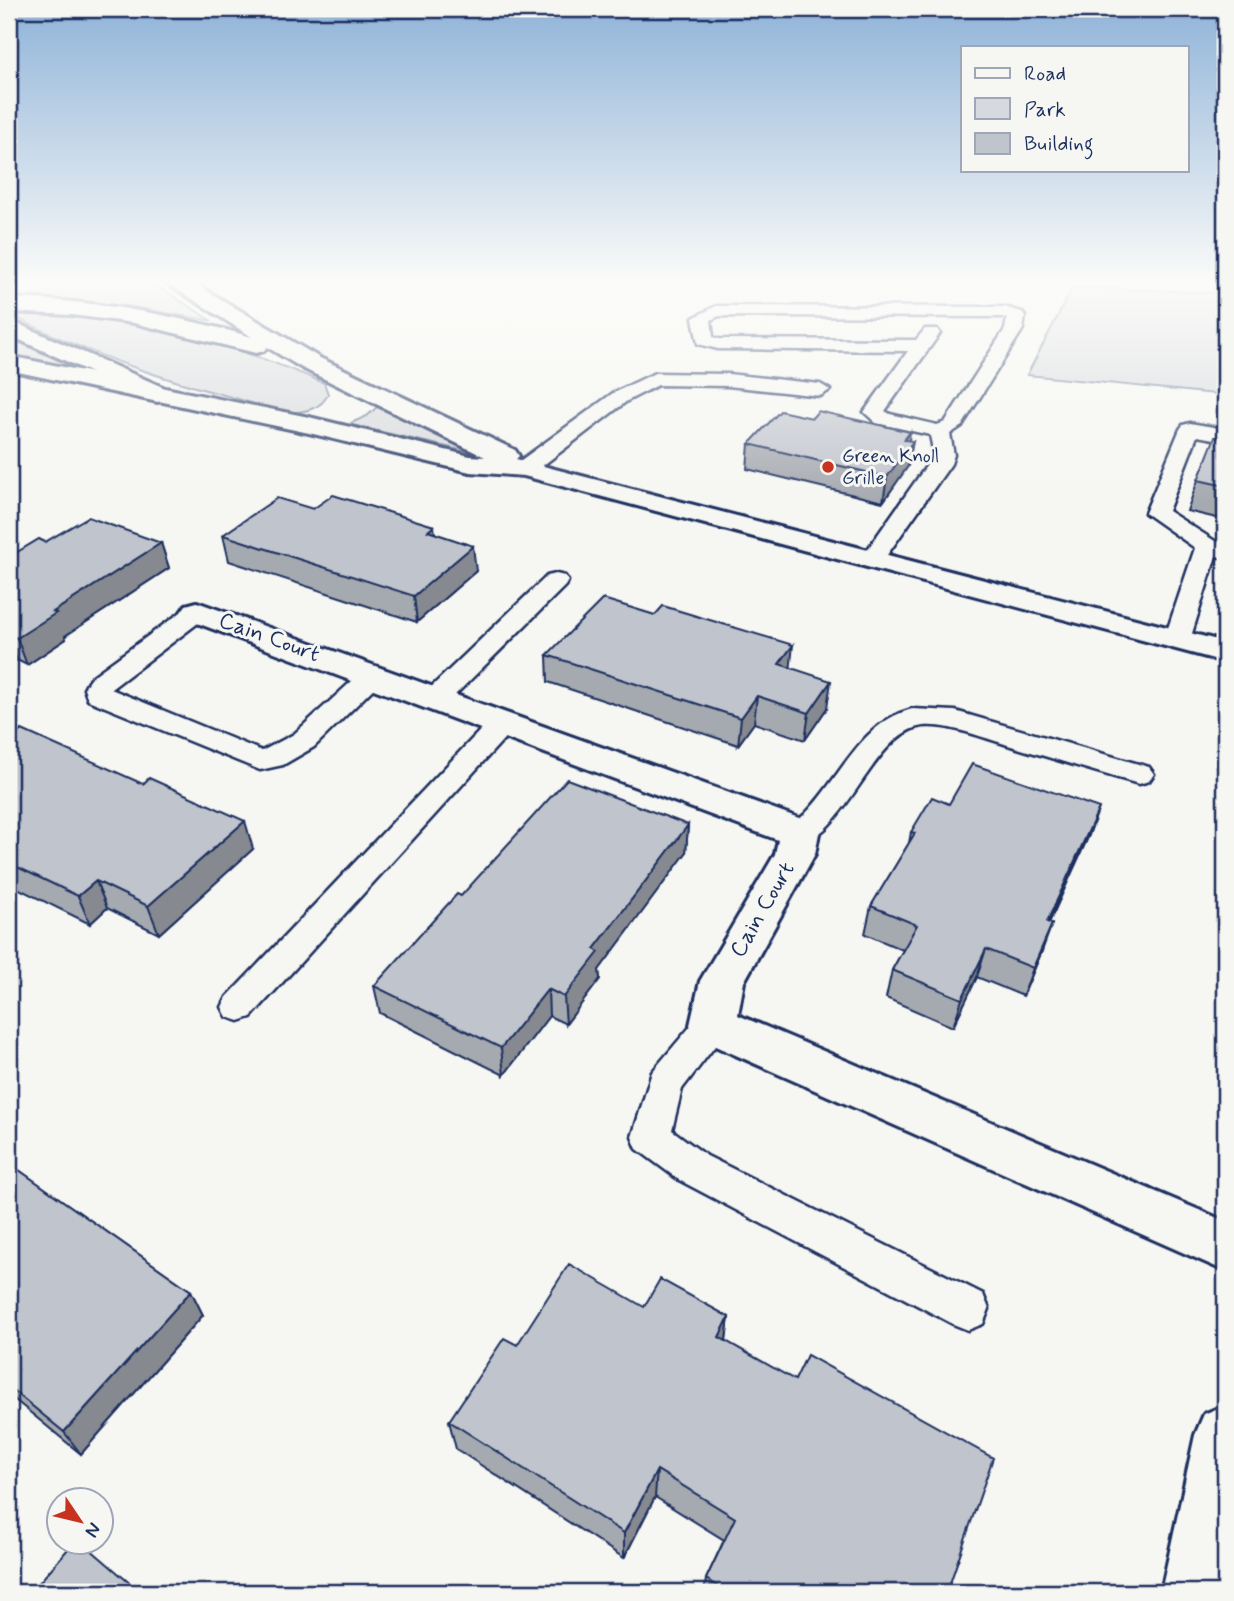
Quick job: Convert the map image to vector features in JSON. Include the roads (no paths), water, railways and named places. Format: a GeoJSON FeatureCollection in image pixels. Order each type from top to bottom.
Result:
{"type":"FeatureCollection","features":[{"type":"Feature","properties":{"kind":"main road"},"geometry":{"type":"LineString","coordinates":[[71,355],[158,394]]}},
{"type":"Feature","properties":{"kind":"main road"},"geometry":{"type":"LineString","coordinates":[[285,355],[312,363]]}},
{"type":"Feature","properties":{"kind":"main road"},"geometry":{"type":"LineString","coordinates":[[298,355],[362,389],[492,448],[525,468]]}},
{"type":"Feature","properties":{"kind":"main road"},"geometry":{"type":"LineString","coordinates":[[9,363],[309,425],[470,464],[525,468],[1225,652]]}},
{"type":"Feature","properties":{"kind":"main road"},"geometry":{"type":"LineString","coordinates":[[309,425],[336,419],[351,412],[361,404],[362,389]]}},
{"type":"Feature","properties":{"kind":"main road","name":"Cain Court"},"geometry":{"type":"LineString","coordinates":[[197,612],[799,834],[796,854],[722,981],[713,1026]]}},
{"type":"Feature","properties":{"kind":"main road"},"geometry":{"type":"LineString","coordinates":[[713,1026],[1225,1246]]}},
{"type":"Feature","properties":{"kind":"main road"},"geometry":{"type":"LineString","coordinates":[[1193,1592],[1225,1434]]}},
{"type":"Feature","properties":{"kind":"lane"},"geometry":{"type":"LineString","coordinates":[[916,355],[874,412],[883,419],[939,431],[951,426],[996,355]]}},
{"type":"Feature","properties":{"kind":"lane"},"geometry":{"type":"LineString","coordinates":[[525,468],[620,397],[655,379],[728,380],[820,390]]}},
{"type":"Feature","properties":{"kind":"lane"},"geometry":{"type":"LineString","coordinates":[[1177,640],[1216,548],[1156,513],[1190,429],[1225,435]]}},
{"type":"Feature","properties":{"kind":"lane"},"geometry":{"type":"LineString","coordinates":[[872,560],[940,464],[944,455],[939,431]]}},
{"type":"Feature","properties":{"kind":"lane"},"geometry":{"type":"LineString","coordinates":[[435,699],[556,581]]}},
{"type":"Feature","properties":{"kind":"lane"},"geometry":{"type":"LineString","coordinates":[[197,612],[99,684],[98,694],[260,761],[270,761],[293,750],[373,676]]}},
{"type":"Feature","properties":{"kind":"lane"},"geometry":{"type":"LineString","coordinates":[[799,834],[814,823],[880,738],[912,718],[956,720],[1139,774]]}},
{"type":"Feature","properties":{"kind":"lane"},"geometry":{"type":"LineString","coordinates":[[239,1007],[502,724]]}},
{"type":"Feature","properties":{"kind":"lane"},"geometry":{"type":"LineString","coordinates":[[713,1026],[665,1083],[651,1137],[693,1168],[968,1310]]}},
{"type":"Feature","properties":{"kind":"place","name":"Green Knoll Grille"},"geometry":{"type":"Point","coordinates":[828,467]}}]}
